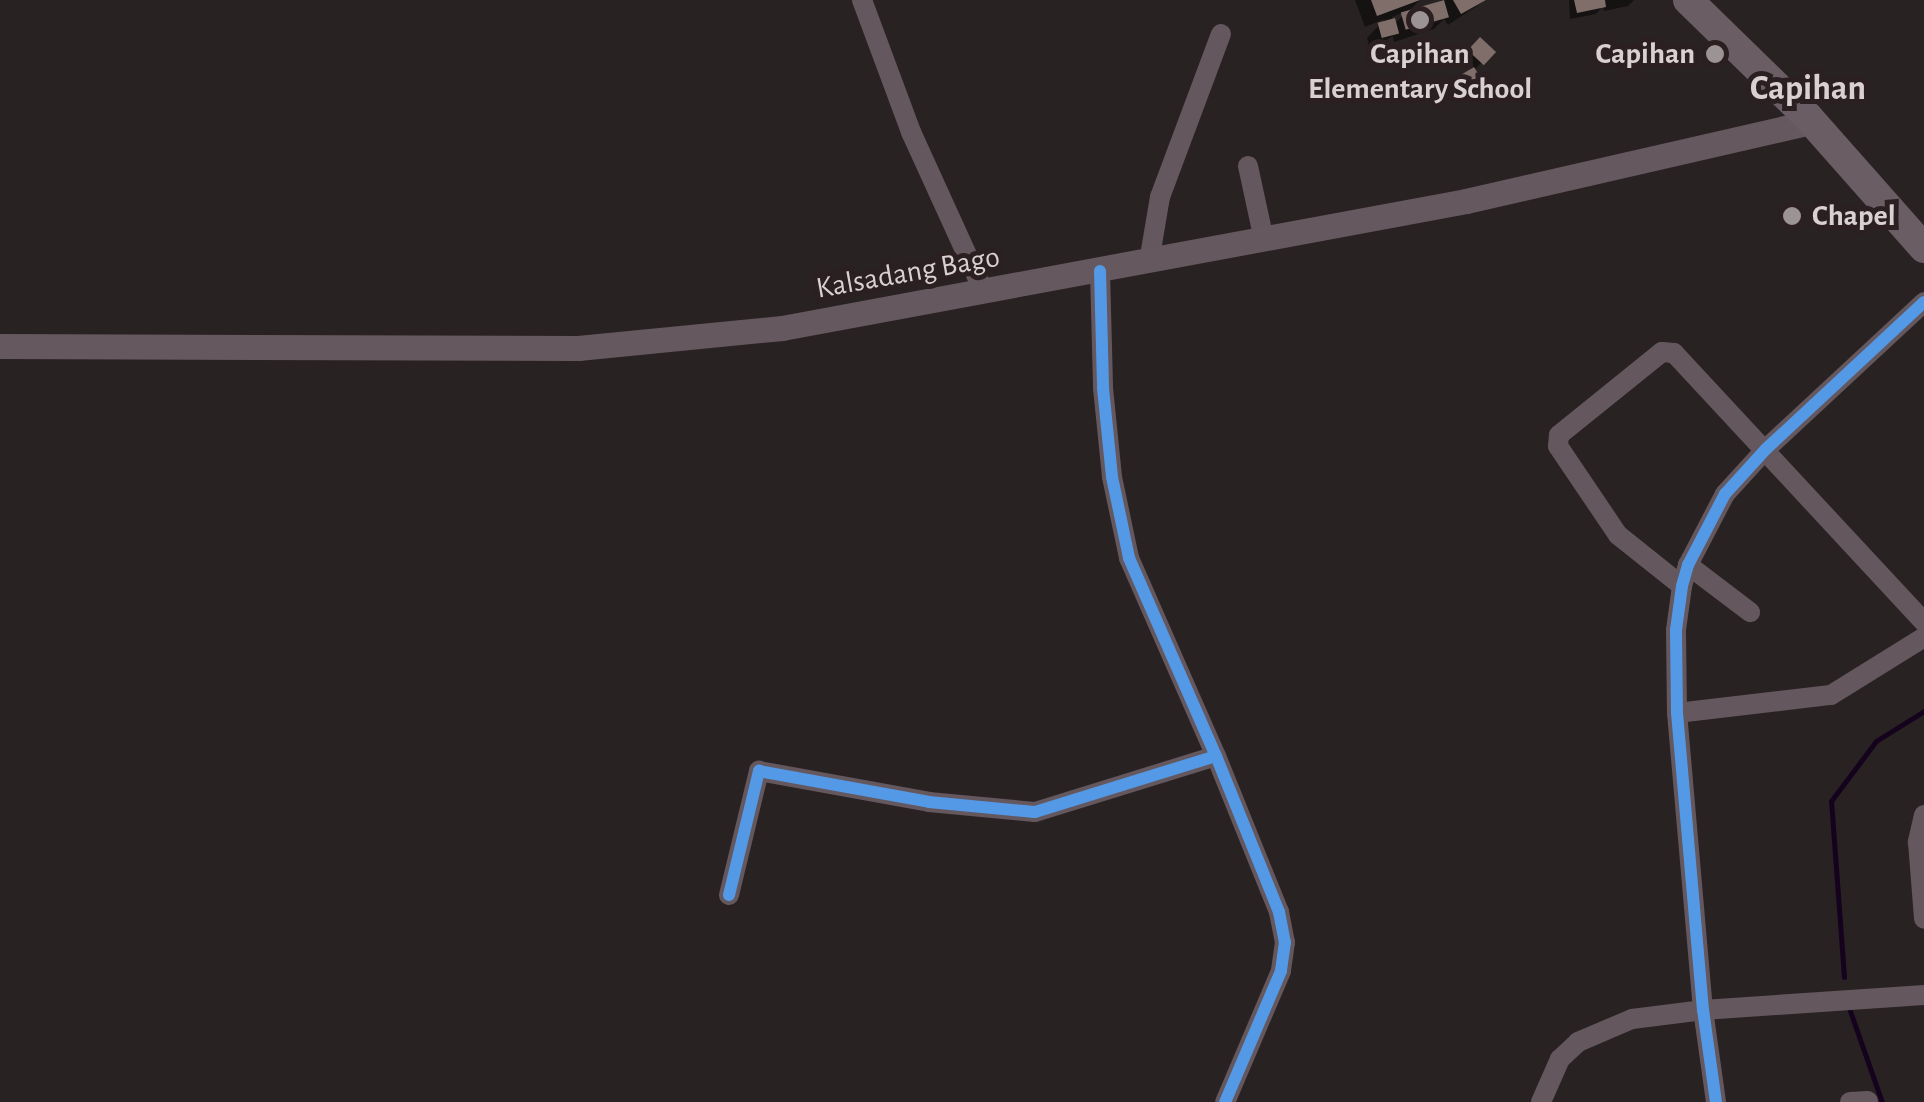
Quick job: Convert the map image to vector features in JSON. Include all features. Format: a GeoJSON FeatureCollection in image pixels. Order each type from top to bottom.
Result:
{"type":"FeatureCollection","features":[{"type":"Feature","properties":{"kind":"highway"},"geometry":{"type":"LineString","coordinates":[[1688,0],[1812,122],[1924,248]]}},
{"type":"Feature","properties":{"kind":"main road","name":"Kalsadang Bago"},"geometry":{"type":"LineString","coordinates":[[0,346],[578,348],[782,328],[1466,201],[1812,122]]}},
{"type":"Feature","properties":{"kind":"street"},"geometry":{"type":"LineString","coordinates":[[862,0],[904,116],[984,292]]}},
{"type":"Feature","properties":{"kind":"street"},"geometry":{"type":"LineString","coordinates":[[1149,262],[1160,197],[1192,101],[1221,34]]}},
{"type":"Feature","properties":{"kind":"street"},"geometry":{"type":"LineString","coordinates":[[1248,166],[1264,240]]}},
{"type":"Feature","properties":{"kind":"street"},"geometry":{"type":"LineString","coordinates":[[1100,272],[1108,442],[1129,558],[1216,756],[1279,912],[1285,942],[1281,971],[1224,1102]]}},
{"type":"Feature","properties":{"kind":"street"},"geometry":{"type":"LineString","coordinates":[[1716,1102],[1703,1010],[1677,714],[1676,630],[1682,586],[1688,564],[1724,494],[1766,449],[1924,302]]}},
{"type":"Feature","properties":{"kind":"street"},"geometry":{"type":"LineString","coordinates":[[1682,586],[1618,535],[1558,446],[1560,435],[1662,352],[1674,353],[1924,622]]}},
{"type":"Feature","properties":{"kind":"street"},"geometry":{"type":"LineString","coordinates":[[1688,564],[1750,612]]}},
{"type":"Feature","properties":{"kind":"street"},"geometry":{"type":"LineString","coordinates":[[1677,714],[1831,695],[1924,637]]}},
{"type":"Feature","properties":{"kind":"street"},"geometry":{"type":"LineString","coordinates":[[729,895],[754,777],[759,771],[929,802],[1035,812],[1216,756]]}},
{"type":"Feature","properties":{"kind":"street"},"geometry":{"type":"LineString","coordinates":[[1924,815],[1918,842],[1924,920]]}},
{"type":"Feature","properties":{"kind":"street"},"geometry":{"type":"LineString","coordinates":[[1541,1102],[1560,1059],[1578,1042],[1632,1019],[1703,1010],[1924,995]]}},
{"type":"Feature","properties":{"kind":"street"},"geometry":{"type":"LineString","coordinates":[[1850,1102],[1868,1101]]}},
{"type":"Feature","properties":{"kind":"building"},"geometry":{"type":"Polygon","coordinates":[[[1371,0],[1420,0],[1377,16],[1371,0]]]}},
{"type":"Feature","properties":{"kind":"building"},"geometry":{"type":"Polygon","coordinates":[[[1444,0],[1449,17],[1406,30],[1401,12],[1444,0]]]}},
{"type":"Feature","properties":{"kind":"building"},"geometry":{"type":"Polygon","coordinates":[[[1453,0],[1486,0],[1461,14],[1453,0]]]}},
{"type":"Feature","properties":{"kind":"building"},"geometry":{"type":"Polygon","coordinates":[[[1574,0],[1605,0],[1606,7],[1577,13],[1574,0]]]}},
{"type":"Feature","properties":{"kind":"building"},"geometry":{"type":"Polygon","coordinates":[[[1395,18],[1399,33],[1382,38],[1378,23],[1395,18]]]}},
{"type":"Feature","properties":{"kind":"building"},"geometry":{"type":"Polygon","coordinates":[[[1480,37],[1496,52],[1484,65],[1468,50],[1480,37]]]}},
{"type":"Feature","properties":{"kind":"building"},"geometry":{"type":"Polygon","coordinates":[[[1474,67],[1480,77],[1466,86],[1459,76],[1474,67]]]}},
{"type":"Feature","properties":{"kind":"waterway"},"geometry":{"type":"LineString","coordinates":[[1844,977],[1831,801],[1876,741],[1924,711]]}},
{"type":"Feature","properties":{"kind":"waterway"},"geometry":{"type":"LineString","coordinates":[[1849,1008],[1882,1102]]}},
{"type":"Feature","properties":{"kind":"cycle path"},"geometry":{"type":"LineString","coordinates":[[1100,271],[1103,388],[1112,477],[1129,558],[1216,756],[1279,912],[1285,942],[1281,971],[1225,1102]]}},
{"type":"Feature","properties":{"kind":"cycle path"},"geometry":{"type":"LineString","coordinates":[[1716,1102],[1703,1010],[1677,713],[1676,630],[1682,586],[1688,565],[1725,494],[1766,449],[1924,302]]}},
{"type":"Feature","properties":{"kind":"cycle path"},"geometry":{"type":"LineString","coordinates":[[729,895],[759,771],[929,802],[1035,812],[1216,756]]}},
{"type":"Feature","properties":{"kind":"place","name":"Capihan Elementary School"},"geometry":{"type":"Point","coordinates":[1420,20]}},
{"type":"Feature","properties":{"kind":"place","name":"Capihan"},"geometry":{"type":"Point","coordinates":[1715,54]}},
{"type":"Feature","properties":{"kind":"place","name":"Chapel"},"geometry":{"type":"Point","coordinates":[1792,216]}},
{"type":"Feature","properties":{"kind":"district","name":"Capihan"},"geometry":{"type":"Point","coordinates":[1808,89]}}]}
